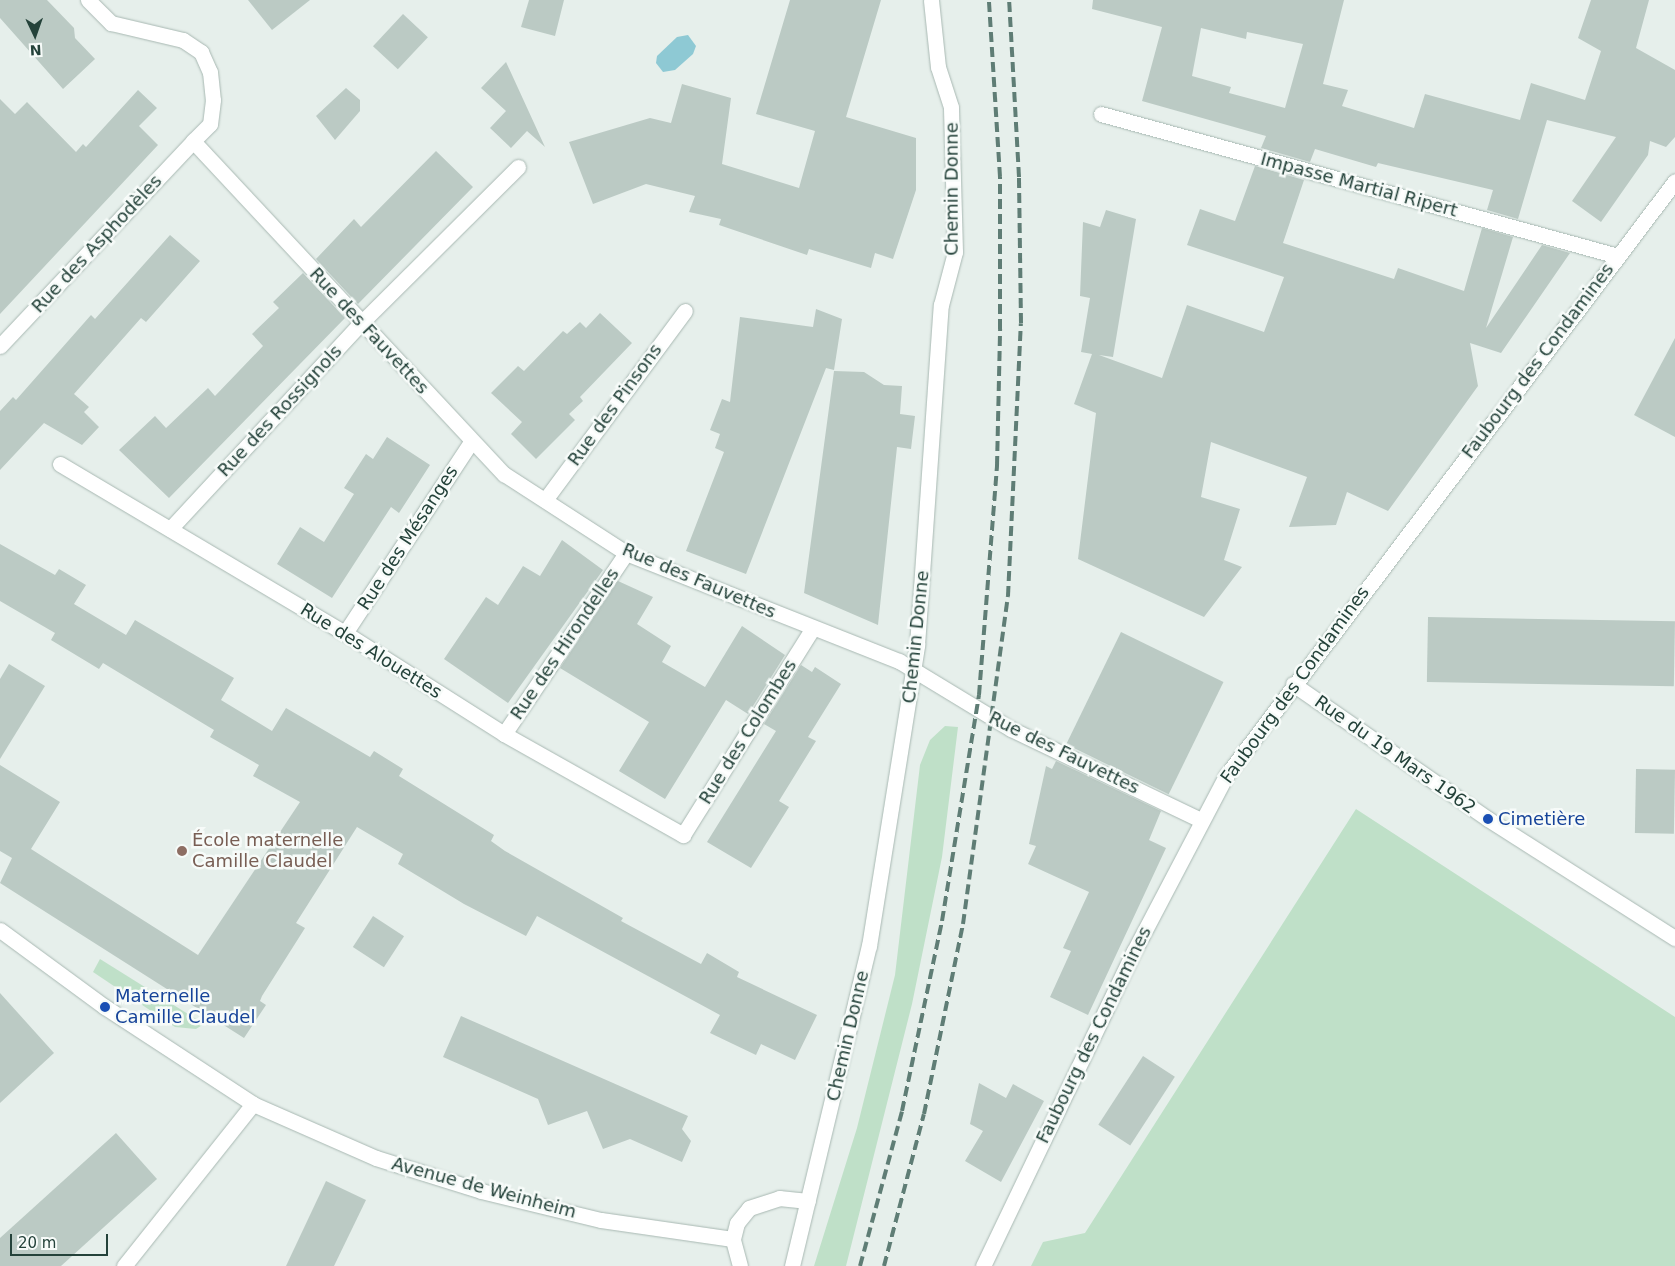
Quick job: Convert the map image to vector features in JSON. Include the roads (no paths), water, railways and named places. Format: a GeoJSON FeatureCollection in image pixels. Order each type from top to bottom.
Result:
{"type":"FeatureCollection","features":[{"type":"Feature","properties":{"kind":"street","name":"Rue des Asphodèles"},"geometry":{"type":"LineString","coordinates":[[0,346],[210,124],[213,100],[210,72],[201,52],[183,40],[111,23],[88,0]]}},
{"type":"Feature","properties":{"kind":"street","name":"Chemin Donne"},"geometry":{"type":"LineString","coordinates":[[792,1266],[868,946],[914,673],[941,305],[955,252],[951,107],[938,67],[931,0]]}},
{"type":"Feature","properties":{"kind":"street","name":"Impasse Martial Ripert"},"geometry":{"type":"LineString","coordinates":[[1101,114],[1618,256]]}},
{"type":"Feature","properties":{"kind":"street","name":"Rue des Fauvettes"},"geometry":{"type":"LineString","coordinates":[[193,141],[471,442],[504,474],[626,553],[899,661],[914,673],[1011,729],[1201,820]]}},
{"type":"Feature","properties":{"kind":"street","name":"Rue des Rossignols"},"geometry":{"type":"LineString","coordinates":[[170,529],[362,322],[518,167]]}},
{"type":"Feature","properties":{"kind":"street","name":"Faubourg des Condamines"},"geometry":{"type":"LineString","coordinates":[[984,1266],[1134,951],[1201,820],[1226,776],[1293,684],[1675,181]]}},
{"type":"Feature","properties":{"kind":"street","name":"Rue des Pinsons"},"geometry":{"type":"LineString","coordinates":[[545,500],[685,311]]}},
{"type":"Feature","properties":{"kind":"street","name":"Rue des Mésanges"},"geometry":{"type":"LineString","coordinates":[[345,634],[471,442]]}},
{"type":"Feature","properties":{"kind":"street","name":"Rue des Alouettes"},"geometry":{"type":"LineString","coordinates":[[60,464],[345,634],[504,734],[683,835]]}},
{"type":"Feature","properties":{"kind":"street","name":"Rue des Hirondelles"},"geometry":{"type":"LineString","coordinates":[[504,734],[626,553]]}},
{"type":"Feature","properties":{"kind":"street","name":"Rue des Colombes"},"geometry":{"type":"LineString","coordinates":[[683,835],[812,628]]}},
{"type":"Feature","properties":{"kind":"street","name":"Rue du 19 Mars 1962"},"geometry":{"type":"LineString","coordinates":[[1293,684],[1488,820],[1675,938]]}},
{"type":"Feature","properties":{"kind":"street","name":"Avenue de Weinheim"},"geometry":{"type":"LineString","coordinates":[[0,930],[105,1006],[253,1104],[376,1158],[481,1192],[601,1220],[733,1238]]}},
{"type":"Feature","properties":{"kind":"street"},"geometry":{"type":"LineString","coordinates":[[124,1266],[253,1104]]}},
{"type":"Feature","properties":{"kind":"street"},"geometry":{"type":"LineString","coordinates":[[740,1266],[733,1238],[737,1223],[750,1208],[763,1200],[808,1201]]}},
{"type":"Feature","properties":{"kind":"water"},"geometry":{"type":"Polygon","coordinates":[[[688,35],[696,46],[693,54],[675,70],[663,72],[656,63],[657,56],[677,37],[688,35]]]}},
{"type":"Feature","properties":{"kind":"railway"},"geometry":{"type":"LineString","coordinates":[[860,1266],[902,1111],[942,921],[979,695],[997,466],[1000,329],[1000,177],[989,0]]}},
{"type":"Feature","properties":{"kind":"railway"},"geometry":{"type":"LineString","coordinates":[[884,1266],[924,1114],[963,924],[1008,596],[1021,323],[1019,177],[1009,0]]}},
{"type":"Feature","properties":{"kind":"place","name":"Cimetière"},"geometry":{"type":"Point","coordinates":[1488,819]}},
{"type":"Feature","properties":{"kind":"place","name":"École maternelle Camille Claudel"},"geometry":{"type":"Point","coordinates":[182,851]}},
{"type":"Feature","properties":{"kind":"place","name":"Maternelle Camille Claudel"},"geometry":{"type":"Point","coordinates":[105,1007]}}]}
